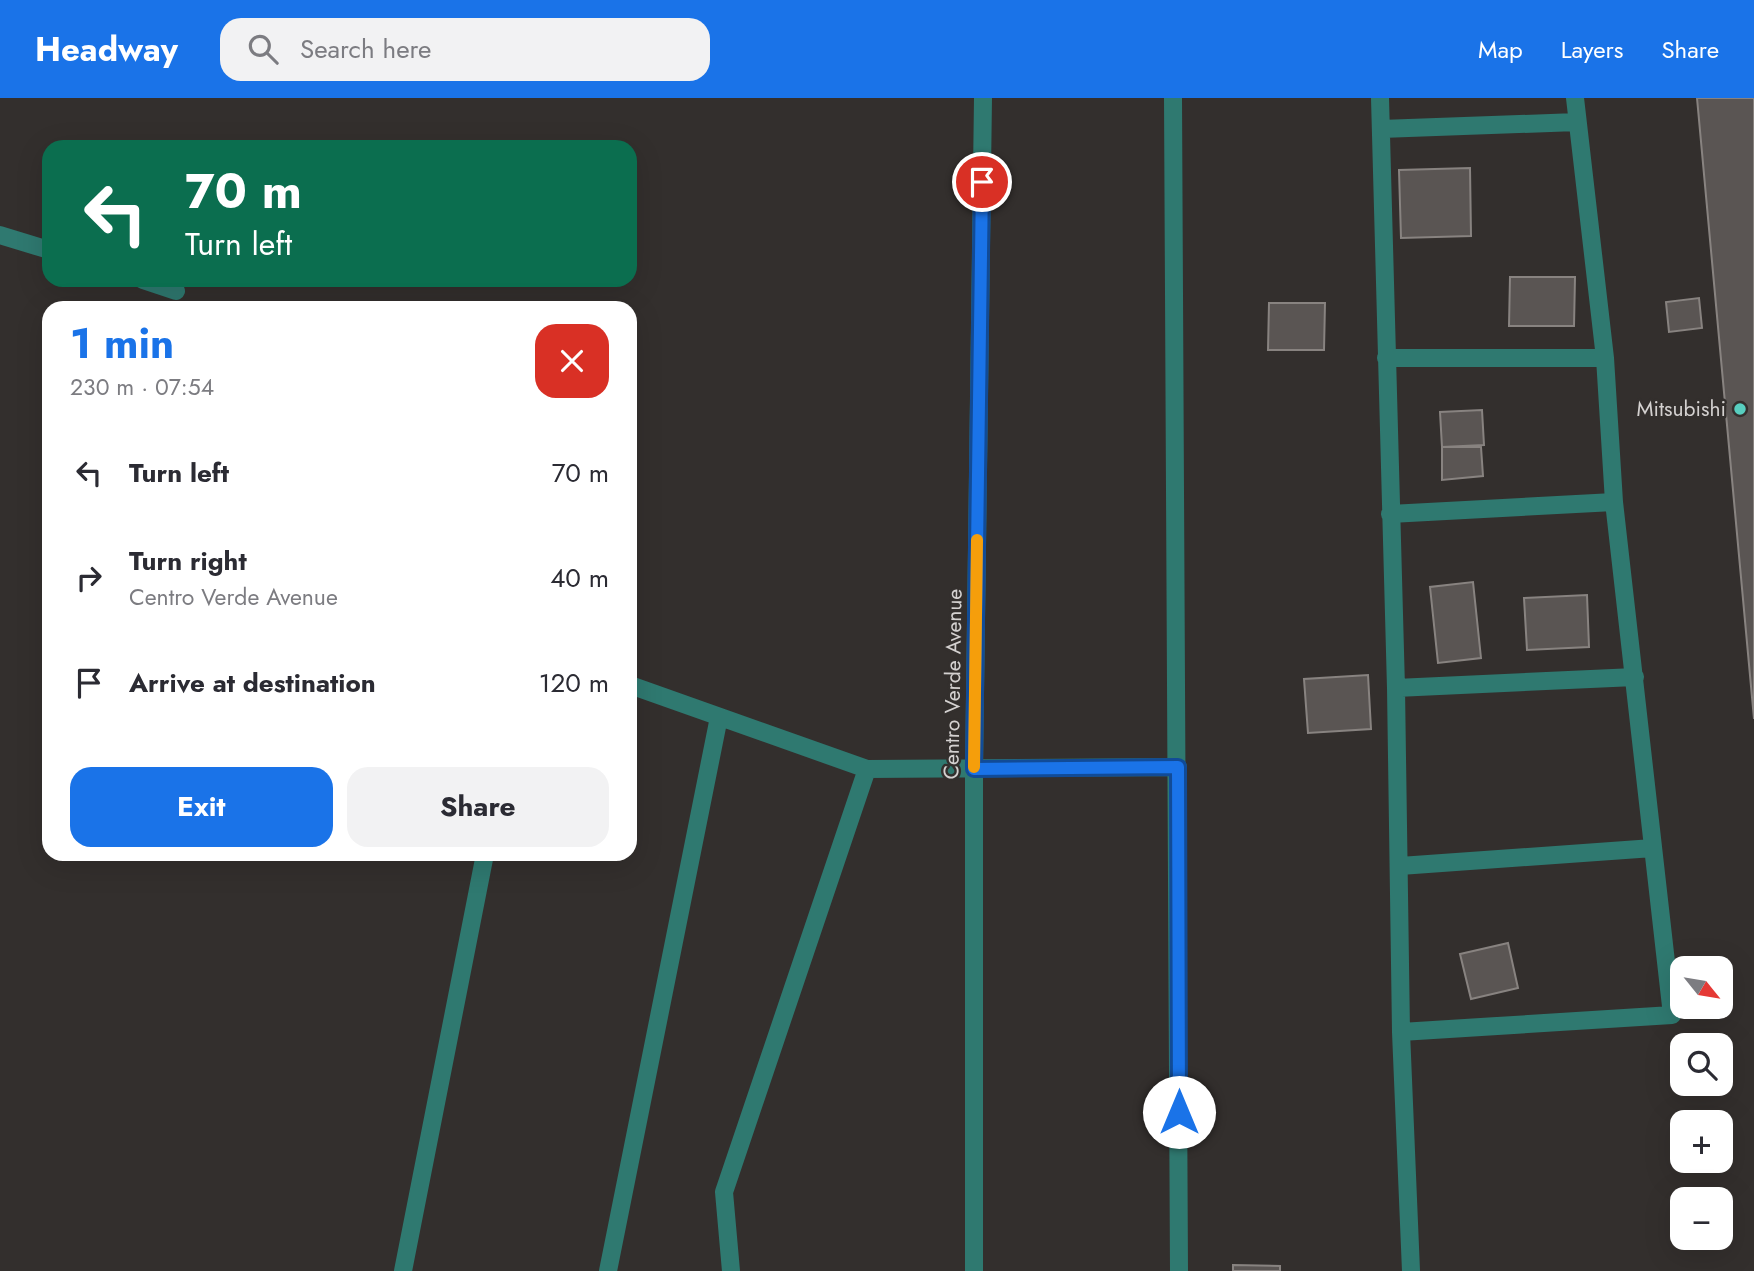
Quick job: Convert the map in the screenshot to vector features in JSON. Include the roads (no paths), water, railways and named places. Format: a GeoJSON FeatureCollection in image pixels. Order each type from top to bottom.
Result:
{"type":"FeatureCollection","features":[{"type":"Feature","properties":{"kind":"street","name":"Centro Verde Avenue"},"geometry":{"type":"LineString","coordinates":[[974,1271],[974,769],[983,98]]}},
{"type":"Feature","properties":{"kind":"street"},"geometry":{"type":"LineString","coordinates":[[1172,98],[1180,1271]]}},
{"type":"Feature","properties":{"kind":"street"},"geometry":{"type":"LineString","coordinates":[[1380,98],[1396,688],[1401,1032],[1411,1269]]}},
{"type":"Feature","properties":{"kind":"street"},"geometry":{"type":"LineString","coordinates":[[1401,1032],[1672,1015],[1614,502],[1605,358],[1575,98]]}},
{"type":"Feature","properties":{"kind":"street"},"geometry":{"type":"LineString","coordinates":[[1381,129],[1577,122]]}},
{"type":"Feature","properties":{"kind":"street"},"geometry":{"type":"LineString","coordinates":[[0,235],[42,248]]}},
{"type":"Feature","properties":{"kind":"street"},"geometry":{"type":"LineString","coordinates":[[166,287],[176,290]]}},
{"type":"Feature","properties":{"kind":"street"},"geometry":{"type":"LineString","coordinates":[[1386,358],[1605,358]]}},
{"type":"Feature","properties":{"kind":"street"},"geometry":{"type":"LineString","coordinates":[[1390,514],[1614,502]]}},
{"type":"Feature","properties":{"kind":"street"},"geometry":{"type":"LineString","coordinates":[[1396,688],[1635,677]]}},
{"type":"Feature","properties":{"kind":"street"},"geometry":{"type":"LineString","coordinates":[[637,688],[867,769],[1178,767]]}},
{"type":"Feature","properties":{"kind":"street"},"geometry":{"type":"LineString","coordinates":[[608,1271],[719,717]]}},
{"type":"Feature","properties":{"kind":"street"},"geometry":{"type":"LineString","coordinates":[[731,1271],[724,1192],[867,769]]}},
{"type":"Feature","properties":{"kind":"street"},"geometry":{"type":"LineString","coordinates":[[1400,866],[1653,848]]}},
{"type":"Feature","properties":{"kind":"street"},"geometry":{"type":"LineString","coordinates":[[403,1271],[484,861]]}},
{"type":"Feature","properties":{"kind":"place","name":"Mitsubishi"},"geometry":{"type":"Point","coordinates":[1740,409]}}]}
